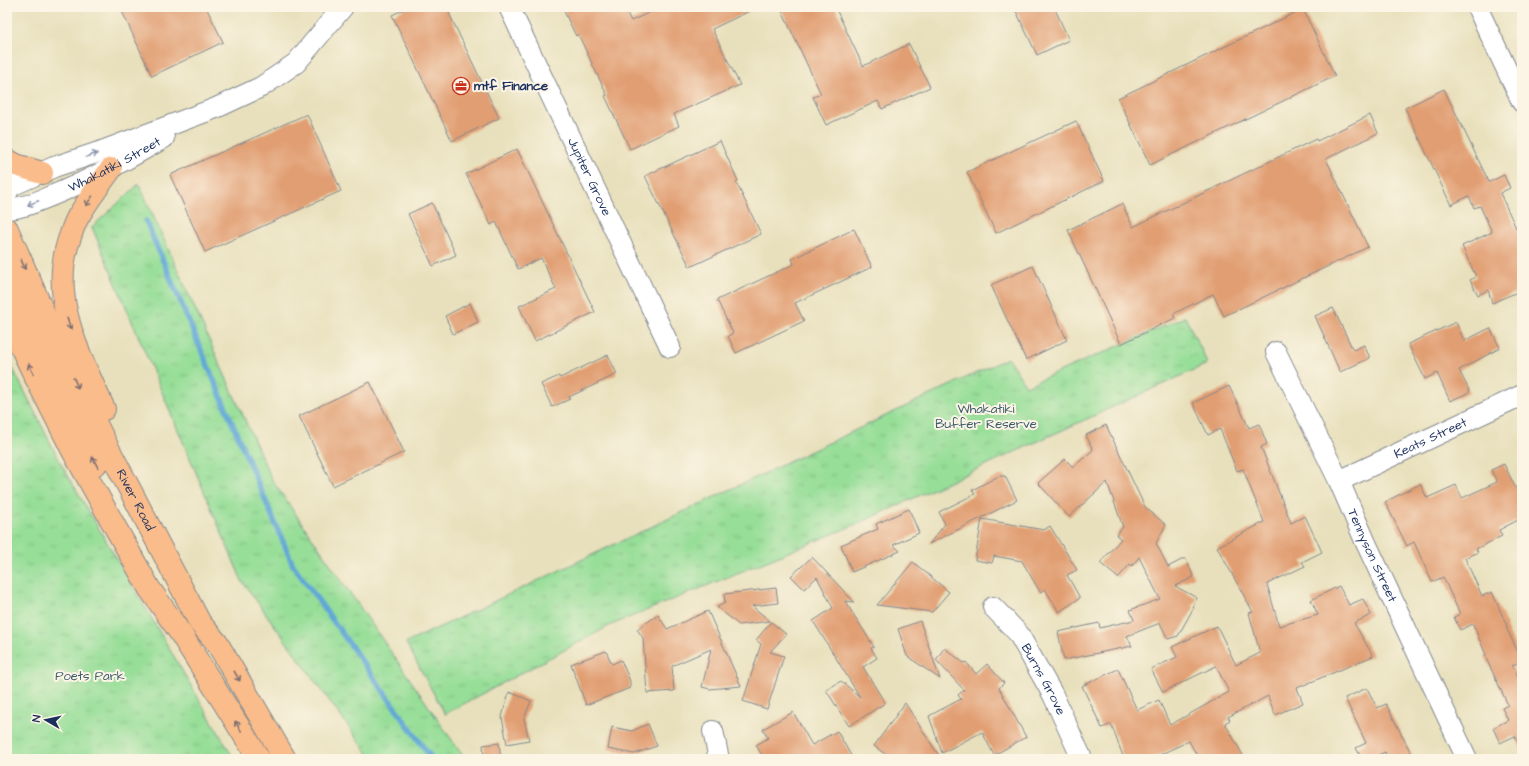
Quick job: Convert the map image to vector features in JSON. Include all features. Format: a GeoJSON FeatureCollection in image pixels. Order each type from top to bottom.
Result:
{"type":"FeatureCollection","features":[{"type":"Feature","properties":{"kind":"highway"},"geometry":{"type":"LineString","coordinates":[[7,160],[16,165],[42,173]]}},
{"type":"Feature","properties":{"kind":"highway"},"geometry":{"type":"LineString","coordinates":[[111,169],[78,217],[68,243],[63,265],[62,287],[66,312],[78,352],[133,470],[210,618],[217,643]]}},
{"type":"Feature","properties":{"kind":"highway","name":"River Road"},"geometry":{"type":"LineString","coordinates":[[7,229],[67,366],[106,444],[200,623],[217,643],[285,759]]}},
{"type":"Feature","properties":{"kind":"highway"},"geometry":{"type":"LineString","coordinates":[[7,272],[49,367],[92,456],[161,584],[181,634]]}},
{"type":"Feature","properties":{"kind":"highway"},"geometry":{"type":"LineString","coordinates":[[7,317],[85,474],[148,588],[181,634],[259,759]]}},
{"type":"Feature","properties":{"kind":"street","name":"Whakatiki Street"},"geometry":{"type":"LineString","coordinates":[[7,193],[11,186],[42,173],[216,108],[261,87],[296,63],[343,7]]}},
{"type":"Feature","properties":{"kind":"street","name":"Jupiter Grove"},"geometry":{"type":"LineString","coordinates":[[509,7],[670,346]]}},
{"type":"Feature","properties":{"kind":"street"},"geometry":{"type":"LineString","coordinates":[[1477,7],[1522,102]]}},
{"type":"Feature","properties":{"kind":"street","name":"Whakatiki Street"},"geometry":{"type":"LineString","coordinates":[[7,209],[21,208],[111,169],[216,108]]}},
{"type":"Feature","properties":{"kind":"street","name":"Tennyson Street"},"geometry":{"type":"LineString","coordinates":[[1276,352],[1339,481],[1369,550],[1467,759]]}},
{"type":"Feature","properties":{"kind":"street","name":"Keats Street"},"geometry":{"type":"LineString","coordinates":[[1339,481],[1522,395]]}},
{"type":"Feature","properties":{"kind":"street","name":"Burns Grove"},"geometry":{"type":"LineString","coordinates":[[993,607],[1018,633],[1053,695],[1082,759]]}},
{"type":"Feature","properties":{"kind":"street"},"geometry":{"type":"LineString","coordinates":[[713,731],[719,759]]}},
{"type":"Feature","properties":{"kind":"green space"},"geometry":{"type":"Polygon","coordinates":[[[139,184],[272,480],[465,759],[372,759],[242,581],[92,227],[139,184]]]}},
{"type":"Feature","properties":{"kind":"green space","name":"Whakatiki Buffer Reserve"},"geometry":{"type":"Polygon","coordinates":[[[1185,317],[1207,364],[857,524],[611,625],[445,714],[406,643],[1008,358],[1026,386],[1185,317]]]}},
{"type":"Feature","properties":{"kind":"green space","name":"Poets Park"},"geometry":{"type":"Polygon","coordinates":[[[7,357],[61,464],[234,759],[7,759],[7,357]]]}},
{"type":"Feature","properties":{"kind":"building"},"geometry":{"type":"Polygon","coordinates":[[[120,7],[206,7],[223,42],[152,76],[120,7]]]}},
{"type":"Feature","properties":{"kind":"building"},"geometry":{"type":"Polygon","coordinates":[[[409,7],[446,7],[499,118],[452,141],[392,15],[409,7]]]}},
{"type":"Feature","properties":{"kind":"building"},"geometry":{"type":"Polygon","coordinates":[[[562,7],[624,7],[631,21],[661,7],[758,7],[712,29],[740,85],[674,114],[679,126],[630,149],[605,96],[607,95],[578,34],[576,36],[562,7]]]}},
{"type":"Feature","properties":{"kind":"building"},"geometry":{"type":"Polygon","coordinates":[[[780,7],[835,7],[863,66],[909,44],[930,87],[882,109],[878,101],[826,125],[813,97],[821,94],[780,7]]]}},
{"type":"Feature","properties":{"kind":"building"},"geometry":{"type":"Polygon","coordinates":[[[1014,7],[1054,7],[1069,40],[1037,55],[1014,7]]]}},
{"type":"Feature","properties":{"kind":"building"},"geometry":{"type":"Polygon","coordinates":[[[1303,9],[1335,76],[1150,165],[1118,98],[1303,9]]]}},
{"type":"Feature","properties":{"kind":"building"},"geometry":{"type":"Polygon","coordinates":[[[1444,89],[1489,182],[1504,175],[1510,188],[1500,193],[1516,228],[1522,225],[1522,290],[1492,303],[1488,290],[1478,295],[1470,280],[1476,277],[1462,246],[1492,232],[1480,206],[1474,208],[1469,196],[1451,205],[1405,108],[1444,89]]]}},
{"type":"Feature","properties":{"kind":"building"},"geometry":{"type":"Polygon","coordinates":[[[307,114],[341,191],[205,252],[170,175],[307,114]]]}},
{"type":"Feature","properties":{"kind":"building"},"geometry":{"type":"Polygon","coordinates":[[[1370,115],[1378,133],[1326,159],[1368,247],[1224,316],[1213,294],[1173,314],[1175,318],[1121,344],[1068,230],[1122,204],[1133,227],[1316,139],[1317,141],[1370,115]]]}},
{"type":"Feature","properties":{"kind":"building"},"geometry":{"type":"Polygon","coordinates":[[[1076,121],[1104,181],[996,233],[967,172],[1076,121]]]}},
{"type":"Feature","properties":{"kind":"building"},"geometry":{"type":"Polygon","coordinates":[[[720,141],[738,181],[736,182],[761,234],[690,267],[645,176],[720,141]]]}},
{"type":"Feature","properties":{"kind":"building"},"geometry":{"type":"Polygon","coordinates":[[[517,149],[595,312],[535,341],[519,306],[556,289],[541,258],[518,269],[496,222],[491,225],[466,174],[517,149]]]}},
{"type":"Feature","properties":{"kind":"building"},"geometry":{"type":"Polygon","coordinates":[[[432,203],[456,255],[433,266],[408,214],[432,203]]]}},
{"type":"Feature","properties":{"kind":"building"},"geometry":{"type":"Polygon","coordinates":[[[854,229],[872,267],[795,303],[804,321],[736,353],[728,336],[733,333],[717,300],[794,264],[792,259],[854,229]]]}},
{"type":"Feature","properties":{"kind":"building"},"geometry":{"type":"Polygon","coordinates":[[[1033,266],[1067,340],[1026,360],[991,285],[1033,266]]]}},
{"type":"Feature","properties":{"kind":"building"},"geometry":{"type":"Polygon","coordinates":[[[470,303],[478,322],[453,334],[445,316],[470,303]]]}},
{"type":"Feature","properties":{"kind":"building"},"geometry":{"type":"Polygon","coordinates":[[[1333,308],[1353,350],[1364,345],[1370,358],[1340,372],[1315,316],[1333,308]]]}},
{"type":"Feature","properties":{"kind":"building"},"geometry":{"type":"Polygon","coordinates":[[[1456,322],[1464,341],[1490,328],[1500,348],[1459,370],[1470,392],[1450,401],[1437,373],[1425,379],[1408,344],[1456,322]]]}},
{"type":"Feature","properties":{"kind":"building"},"geometry":{"type":"Polygon","coordinates":[[[608,355],[617,374],[569,397],[570,399],[552,407],[541,384],[559,376],[560,378],[608,355]]]}},
{"type":"Feature","properties":{"kind":"building"},"geometry":{"type":"Polygon","coordinates":[[[370,382],[404,452],[333,486],[299,416],[370,382]]]}},
{"type":"Feature","properties":{"kind":"building"},"geometry":{"type":"Polygon","coordinates":[[[1229,386],[1249,428],[1259,424],[1267,444],[1261,447],[1291,523],[1305,516],[1322,552],[1302,562],[1305,566],[1267,584],[1279,626],[1318,615],[1311,600],[1339,586],[1349,605],[1363,599],[1371,615],[1354,623],[1373,656],[1297,688],[1303,703],[1275,715],[1268,696],[1228,717],[1230,720],[1225,723],[1245,759],[1199,759],[1189,741],[1151,759],[1124,759],[1111,724],[1102,728],[1082,686],[1118,669],[1137,710],[1159,700],[1170,725],[1229,692],[1216,666],[1163,692],[1151,669],[1177,657],[1172,647],[1217,626],[1236,665],[1260,653],[1249,613],[1253,612],[1217,547],[1264,522],[1243,469],[1237,471],[1220,429],[1208,435],[1193,403],[1229,386]]]}},
{"type":"Feature","properties":{"kind":"building"},"geometry":{"type":"Polygon","coordinates":[[[1106,425],[1145,507],[1166,525],[1156,543],[1168,567],[1185,558],[1194,577],[1175,586],[1197,598],[1193,606],[1194,607],[1178,636],[1168,639],[1160,623],[1127,636],[1132,646],[1064,660],[1058,632],[1099,623],[1100,628],[1134,620],[1130,610],[1160,599],[1139,557],[1132,566],[1130,564],[1118,578],[1100,563],[1121,539],[1116,535],[1123,527],[1107,482],[1069,517],[1038,483],[1065,459],[1073,467],[1093,450],[1086,435],[1106,425]]]}},
{"type":"Feature","properties":{"kind":"building"},"geometry":{"type":"Polygon","coordinates":[[[1504,464],[1522,501],[1522,518],[1499,530],[1502,536],[1476,549],[1478,552],[1465,558],[1482,596],[1492,592],[1522,661],[1512,666],[1522,685],[1522,750],[1515,736],[1500,743],[1493,728],[1508,720],[1502,708],[1508,705],[1485,656],[1486,655],[1473,624],[1460,630],[1454,617],[1460,614],[1443,577],[1432,582],[1414,542],[1407,546],[1385,502],[1420,484],[1427,498],[1456,485],[1462,498],[1497,482],[1491,470],[1504,464]]]}},
{"type":"Feature","properties":{"kind":"building"},"geometry":{"type":"Polygon","coordinates":[[[999,476],[1005,476],[1017,500],[929,544],[945,524],[939,512],[975,494],[972,490],[999,476]]]}},
{"type":"Feature","properties":{"kind":"building"},"geometry":{"type":"Polygon","coordinates":[[[909,509],[919,533],[893,545],[900,551],[852,572],[841,545],[878,529],[876,524],[909,509]]]}},
{"type":"Feature","properties":{"kind":"building"},"geometry":{"type":"Polygon","coordinates":[[[982,519],[1044,530],[1050,526],[1077,570],[1067,575],[1080,598],[1059,612],[1045,589],[1040,592],[1022,561],[994,556],[992,563],[975,560],[982,519]]]}},
{"type":"Feature","properties":{"kind":"building"},"geometry":{"type":"Polygon","coordinates":[[[812,557],[854,602],[845,601],[874,647],[871,648],[877,658],[863,667],[885,703],[849,726],[826,690],[841,681],[860,697],[813,621],[833,608],[817,577],[804,589],[791,576],[812,557]]]}},
{"type":"Feature","properties":{"kind":"building"},"geometry":{"type":"Polygon","coordinates":[[[913,562],[949,592],[932,612],[877,605],[913,562]]]}},
{"type":"Feature","properties":{"kind":"building"},"geometry":{"type":"Polygon","coordinates":[[[776,588],[778,603],[752,606],[770,621],[739,625],[717,607],[725,603],[724,594],[776,588]]]}},
{"type":"Feature","properties":{"kind":"building"},"geometry":{"type":"Polygon","coordinates":[[[708,611],[741,686],[710,689],[702,687],[711,649],[672,666],[674,691],[647,693],[643,638],[637,629],[658,615],[667,629],[708,611]]]}},
{"type":"Feature","properties":{"kind":"building"},"geometry":{"type":"Polygon","coordinates":[[[920,621],[940,679],[907,656],[898,629],[920,621]]]}},
{"type":"Feature","properties":{"kind":"building"},"geometry":{"type":"Polygon","coordinates":[[[771,622],[786,634],[770,652],[784,656],[767,709],[743,701],[761,644],[756,640],[771,622]]]}},
{"type":"Feature","properties":{"kind":"building"},"geometry":{"type":"Polygon","coordinates":[[[944,648],[964,663],[966,662],[976,674],[987,664],[1004,683],[999,688],[1026,737],[994,755],[982,732],[942,753],[929,716],[961,699],[958,695],[964,690],[936,660],[944,648]]]}},
{"type":"Feature","properties":{"kind":"building"},"geometry":{"type":"Polygon","coordinates":[[[606,651],[612,664],[621,660],[630,681],[630,688],[586,705],[571,664],[606,651]]]}},
{"type":"Feature","properties":{"kind":"building"},"geometry":{"type":"Polygon","coordinates":[[[1367,688],[1377,708],[1386,704],[1414,759],[1388,759],[1385,752],[1369,759],[1362,759],[1356,748],[1366,743],[1345,698],[1367,688]]]}},
{"type":"Feature","properties":{"kind":"building"},"geometry":{"type":"Polygon","coordinates":[[[509,692],[531,701],[524,719],[529,740],[507,744],[502,717],[509,692]]]}},
{"type":"Feature","properties":{"kind":"building"},"geometry":{"type":"Polygon","coordinates":[[[905,703],[941,759],[892,759],[874,746],[905,703]]]}},
{"type":"Feature","properties":{"kind":"building"},"geometry":{"type":"Polygon","coordinates":[[[793,712],[812,745],[837,731],[853,759],[764,759],[756,745],[768,738],[763,729],[793,712]]]}},
{"type":"Feature","properties":{"kind":"building"},"geometry":{"type":"Polygon","coordinates":[[[648,724],[657,746],[634,754],[608,749],[612,727],[632,731],[648,724]]]}},
{"type":"Feature","properties":{"kind":"building"},"geometry":{"type":"Polygon","coordinates":[[[499,743],[501,759],[484,759],[483,745],[499,743]]]}},
{"type":"Feature","properties":{"kind":"waterway"},"geometry":{"type":"LineString","coordinates":[[146,221],[293,565],[432,759]]}},
{"type":"Feature","properties":{"kind":"place","name":"mtf Finance"},"geometry":{"type":"Point","coordinates":[461,86]}}]}
